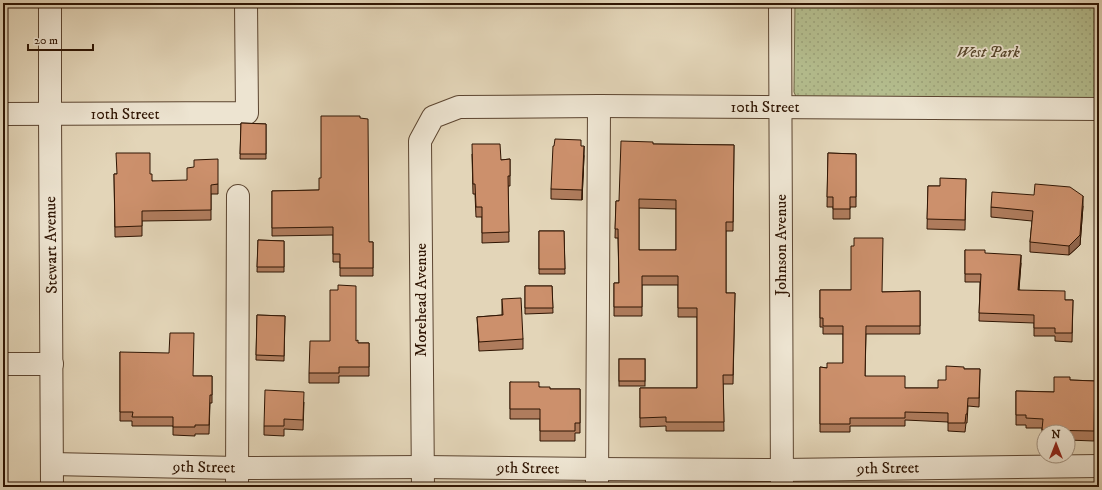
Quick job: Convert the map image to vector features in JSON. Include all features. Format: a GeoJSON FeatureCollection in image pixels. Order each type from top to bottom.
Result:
{"type":"FeatureCollection","features":[{"type":"Feature","properties":{"kind":"street","name":"Stewart Avenue"},"geometry":{"type":"LineString","coordinates":[[50,3],[52,487]]}},
{"type":"Feature","properties":{"kind":"street","name":"10th Street"},"geometry":{"type":"LineString","coordinates":[[3,114],[247,113],[246,3]]}},
{"type":"Feature","properties":{"kind":"street","name":"Johnson Avenue"},"geometry":{"type":"LineString","coordinates":[[780,3],[782,478]]}},
{"type":"Feature","properties":{"kind":"street","name":"10th Street"},"geometry":{"type":"LineString","coordinates":[[433,117],[459,106],[1099,109]]}},
{"type":"Feature","properties":{"kind":"street"},"geometry":{"type":"LineString","coordinates":[[597,478],[599,106]]}},
{"type":"Feature","properties":{"kind":"street","name":"Morehead Avenue"},"geometry":{"type":"LineString","coordinates":[[423,477],[420,141],[433,117]]}},
{"type":"Feature","properties":{"kind":"street"},"geometry":{"type":"LineString","coordinates":[[237,478],[238,196]]}},
{"type":"Feature","properties":{"kind":"street"},"geometry":{"type":"LineString","coordinates":[[3,364],[52,364]]}},
{"type":"Feature","properties":{"kind":"street","name":"9th Street"},"geometry":{"type":"LineString","coordinates":[[52,464],[237,478],[782,478],[1099,466]]}},
{"type":"Feature","properties":{"kind":"green space","name":"West Park"},"geometry":{"type":"Polygon","coordinates":[[[795,3],[1099,3],[1099,101],[797,99],[794,92],[795,3]]]}},
{"type":"Feature","properties":{"kind":"building"},"geometry":{"type":"Polygon","coordinates":[[[321,116],[360,116],[360,118],[368,119],[369,242],[373,242],[373,268],[340,268],[340,254],[333,254],[333,227],[272,228],[272,191],[319,190],[319,178],[321,178],[321,116]]]}},
{"type":"Feature","properties":{"kind":"building"},"geometry":{"type":"Polygon","coordinates":[[[241,123],[266,124],[266,154],[240,154],[241,123]]]}},
{"type":"Feature","properties":{"kind":"building"},"geometry":{"type":"Polygon","coordinates":[[[555,139],[581,140],[581,146],[584,146],[582,190],[551,189],[553,146],[555,139]]]}},
{"type":"Feature","properties":{"kind":"building"},"geometry":{"type":"Polygon","coordinates":[[[621,141],[653,142],[653,144],[734,145],[733,222],[726,222],[726,293],[735,293],[733,375],[723,375],[724,422],[666,422],[666,417],[640,418],[640,388],[697,388],[697,308],[678,308],[678,276],[642,276],[642,307],[614,307],[614,283],[619,283],[618,229],[615,229],[616,201],[619,201],[621,141]],[[639,199],[639,250],[676,250],[676,200],[639,199]]]}},
{"type":"Feature","properties":{"kind":"building"},"geometry":{"type":"Polygon","coordinates":[[[472,144],[500,144],[501,160],[510,159],[510,176],[508,176],[509,232],[482,233],[482,207],[476,207],[475,184],[473,184],[472,144]]]}},
{"type":"Feature","properties":{"kind":"building"},"geometry":{"type":"Polygon","coordinates":[[[116,153],[150,153],[150,174],[152,174],[152,181],[187,180],[187,168],[194,167],[194,160],[218,159],[218,184],[211,185],[211,210],[142,211],[142,226],[115,227],[114,174],[117,174],[116,153]]]}},
{"type":"Feature","properties":{"kind":"building"},"geometry":{"type":"Polygon","coordinates":[[[828,153],[856,154],[856,197],[850,197],[850,209],[833,209],[833,197],[827,197],[828,153]]]}},
{"type":"Feature","properties":{"kind":"building"},"geometry":{"type":"Polygon","coordinates":[[[940,178],[966,179],[965,220],[927,219],[928,186],[940,186],[940,178]]]}},
{"type":"Feature","properties":{"kind":"building"},"geometry":{"type":"Polygon","coordinates":[[[1035,184],[1070,187],[1083,196],[1080,235],[1069,246],[1030,242],[1033,211],[991,207],[992,192],[1034,195],[1035,184]]]}},
{"type":"Feature","properties":{"kind":"building"},"geometry":{"type":"Polygon","coordinates":[[[539,231],[564,231],[565,269],[539,269],[539,231]]]}},
{"type":"Feature","properties":{"kind":"building"},"geometry":{"type":"Polygon","coordinates":[[[854,238],[883,238],[882,292],[920,291],[920,326],[866,326],[865,376],[905,376],[905,388],[938,388],[938,380],[946,380],[946,366],[964,367],[964,369],[980,369],[979,398],[968,398],[965,423],[948,423],[948,413],[905,412],[905,418],[850,418],[850,424],[820,424],[820,367],[827,368],[827,363],[843,363],[843,326],[823,326],[823,318],[820,318],[820,290],[851,290],[851,246],[854,246],[854,238]]]}},
{"type":"Feature","properties":{"kind":"building"},"geometry":{"type":"Polygon","coordinates":[[[258,240],[284,241],[284,267],[257,267],[258,240]]]}},
{"type":"Feature","properties":{"kind":"building"},"geometry":{"type":"Polygon","coordinates":[[[965,250],[985,250],[985,253],[1021,255],[1018,290],[1065,291],[1065,300],[1073,300],[1072,333],[1055,333],[1055,328],[1034,328],[1034,315],[979,313],[981,274],[965,274],[965,250]]]}},
{"type":"Feature","properties":{"kind":"building"},"geometry":{"type":"Polygon","coordinates":[[[338,285],[356,286],[356,341],[358,340],[358,343],[369,343],[369,367],[339,367],[339,373],[309,373],[310,341],[330,341],[330,290],[338,290],[338,285]]]}},
{"type":"Feature","properties":{"kind":"building"},"geometry":{"type":"Polygon","coordinates":[[[525,286],[552,286],[553,308],[525,308],[525,286]]]}},
{"type":"Feature","properties":{"kind":"building"},"geometry":{"type":"Polygon","coordinates":[[[521,298],[523,339],[479,342],[477,317],[503,315],[502,299],[521,298]]]}},
{"type":"Feature","properties":{"kind":"building"},"geometry":{"type":"Polygon","coordinates":[[[257,315],[285,316],[284,356],[256,355],[257,315]]]}},
{"type":"Feature","properties":{"kind":"building"},"geometry":{"type":"Polygon","coordinates":[[[170,333],[194,333],[193,376],[212,376],[209,425],[195,425],[195,427],[173,427],[173,417],[132,417],[133,412],[120,412],[120,352],[169,353],[170,333]]]}},
{"type":"Feature","properties":{"kind":"building"},"geometry":{"type":"Polygon","coordinates":[[[619,359],[645,359],[645,381],[619,381],[619,359]]]}},
{"type":"Feature","properties":{"kind":"building"},"geometry":{"type":"Polygon","coordinates":[[[1054,377],[1070,377],[1070,380],[1095,381],[1094,431],[1076,431],[1076,424],[1043,424],[1043,419],[1026,418],[1026,415],[1016,415],[1016,391],[1054,392],[1054,377]]]}},
{"type":"Feature","properties":{"kind":"building"},"geometry":{"type":"Polygon","coordinates":[[[510,382],[539,382],[539,387],[550,387],[550,389],[580,389],[580,423],[575,423],[575,431],[540,431],[540,409],[510,409],[510,382]]]}},
{"type":"Feature","properties":{"kind":"building"},"geometry":{"type":"Polygon","coordinates":[[[265,390],[304,392],[303,420],[284,419],[284,426],[264,426],[265,390]]]}}]}
